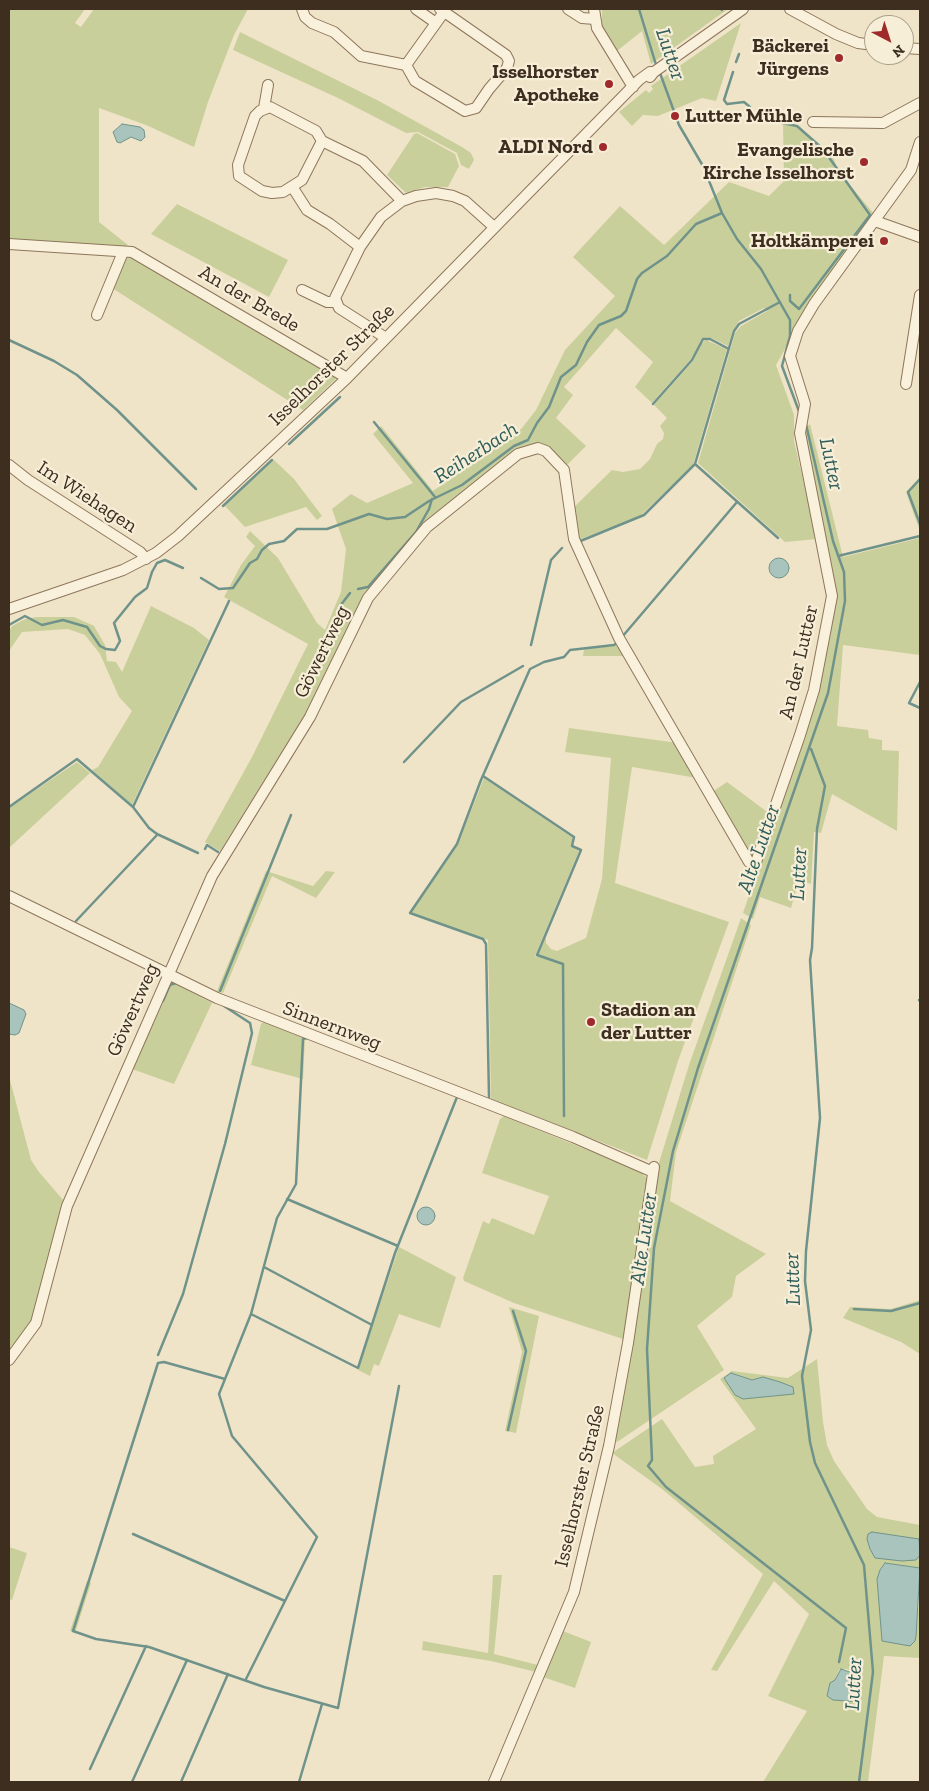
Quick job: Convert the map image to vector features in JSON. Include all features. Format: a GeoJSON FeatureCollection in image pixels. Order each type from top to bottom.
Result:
{"type":"FeatureCollection","features":[{"type":"Feature","properties":{"kind":"street"},"geometry":{"type":"LineString","coordinates":[[302,9],[305,17],[312,23],[334,32],[361,56],[406,65]]}},
{"type":"Feature","properties":{"kind":"street"},"geometry":{"type":"LineString","coordinates":[[416,9],[429,12],[436,22]]}},
{"type":"Feature","properties":{"kind":"street"},"geometry":{"type":"LineString","coordinates":[[568,9],[582,18],[594,14],[597,28],[635,86]]}},
{"type":"Feature","properties":{"kind":"street","name":"Isselhorster Straße"},"geometry":{"type":"LineString","coordinates":[[9,609],[110,575],[146,559],[190,525],[347,378],[635,86],[642,84],[653,76],[654,72],[743,9]]}},
{"type":"Feature","properties":{"kind":"street"},"geometry":{"type":"LineString","coordinates":[[790,9],[836,34],[864,43]]}},
{"type":"Feature","properties":{"kind":"street"},"geometry":{"type":"LineString","coordinates":[[442,10],[506,55],[509,61],[507,68],[476,108],[465,111],[415,82],[406,65],[436,22],[442,10]]}},
{"type":"Feature","properties":{"kind":"street"},"geometry":{"type":"LineString","coordinates":[[264,108],[268,85]]}},
{"type":"Feature","properties":{"kind":"street"},"geometry":{"type":"LineString","coordinates":[[813,122],[883,123],[920,103]]}},
{"type":"Feature","properties":{"kind":"street"},"geometry":{"type":"LineString","coordinates":[[322,141],[302,180],[293,188],[284,192],[272,193],[262,191],[238,176],[238,166],[255,116],[264,108],[270,106],[316,131],[322,141],[352,154],[370,166],[402,201]]}},
{"type":"Feature","properties":{"kind":"street","name":"An der Lutter"},"geometry":{"type":"LineString","coordinates":[[755,865],[814,690],[832,596],[800,433],[805,404],[790,356],[798,331],[814,304],[911,170],[920,142]]}},
{"type":"Feature","properties":{"kind":"street"},"geometry":{"type":"LineString","coordinates":[[293,188],[307,210],[330,224],[360,247]]}},
{"type":"Feature","properties":{"kind":"street"},"geometry":{"type":"LineString","coordinates":[[386,338],[346,313],[336,302],[337,290],[360,247],[382,217],[402,201],[426,194],[453,196],[477,210],[494,227]]}},
{"type":"Feature","properties":{"kind":"street"},"geometry":{"type":"LineString","coordinates":[[875,221],[920,237]]}},
{"type":"Feature","properties":{"kind":"street"},"geometry":{"type":"LineString","coordinates":[[9,244],[127,252],[97,315]]}},
{"type":"Feature","properties":{"kind":"street","name":"An der Brede"},"geometry":{"type":"LineString","coordinates":[[127,252],[347,378]]}},
{"type":"Feature","properties":{"kind":"street"},"geometry":{"type":"LineString","coordinates":[[302,290],[327,302],[336,302]]}},
{"type":"Feature","properties":{"kind":"street"},"geometry":{"type":"LineString","coordinates":[[906,384],[920,295]]}},
{"type":"Feature","properties":{"kind":"street","name":"Göwertweg"},"geometry":{"type":"LineString","coordinates":[[9,1360],[36,1323],[67,1206],[212,876],[310,717],[368,598],[427,527],[518,454],[530,449],[546,450],[564,470],[574,539],[619,638],[748,862],[755,865]]}},
{"type":"Feature","properties":{"kind":"street","name":"Im Wiehagen"},"geometry":{"type":"LineString","coordinates":[[9,465],[28,480],[140,552],[146,559]]}},
{"type":"Feature","properties":{"kind":"street","name":"Sinnernweg"},"geometry":{"type":"LineString","coordinates":[[9,896],[169,975],[259,1016],[573,1136],[653,1170],[652,1184]]}},
{"type":"Feature","properties":{"kind":"street","name":"Isselhorster Straße"},"geometry":{"type":"LineString","coordinates":[[494,1782],[574,1592],[610,1436],[628,1343],[652,1184]]}},
{"type":"Feature","properties":{"kind":"green space"},"geometry":{"type":"Polygon","coordinates":[[[9,9],[85,9],[75,23],[81,27],[94,9],[248,9],[234,35],[208,102],[194,147],[146,125],[99,108],[99,222],[128,245],[126,247],[9,239],[9,9]]]}},
{"type":"Feature","properties":{"kind":"green space"},"geometry":{"type":"Polygon","coordinates":[[[602,9],[728,9],[651,64],[642,31],[617,51],[602,26],[602,9]]]}},
{"type":"Feature","properties":{"kind":"green space"},"geometry":{"type":"Polygon","coordinates":[[[741,23],[716,101],[702,98],[658,116],[643,115],[632,126],[619,112],[646,90],[649,93],[653,89],[651,86],[741,23]]]}},
{"type":"Feature","properties":{"kind":"green space"},"geometry":{"type":"Polygon","coordinates":[[[240,32],[377,100],[462,147],[471,153],[474,160],[469,169],[461,165],[457,153],[418,132],[406,133],[338,98],[233,50],[240,32]]]}},
{"type":"Feature","properties":{"kind":"green space"},"geometry":{"type":"Polygon","coordinates":[[[783,122],[794,124],[832,154],[836,165],[849,184],[874,214],[811,303],[776,365],[794,415],[794,441],[817,539],[785,542],[698,463],[735,333],[741,326],[767,311],[764,308],[739,321],[733,330],[728,346],[711,338],[702,339],[691,359],[652,403],[635,387],[653,362],[616,328],[564,387],[573,395],[556,418],[586,446],[568,464],[564,464],[539,445],[425,525],[363,595],[305,714],[220,851],[205,842],[252,757],[308,644],[224,597],[241,565],[255,546],[246,537],[250,531],[278,558],[317,623],[325,630],[341,592],[346,549],[332,509],[351,494],[367,503],[413,483],[373,434],[381,426],[433,491],[508,440],[522,428],[536,410],[565,350],[615,296],[573,257],[620,206],[664,245],[729,182],[769,196],[784,181],[783,122]]]}},
{"type":"Feature","properties":{"kind":"green space"},"geometry":{"type":"Polygon","coordinates":[[[417,133],[455,154],[459,166],[448,187],[425,187],[406,193],[387,175],[414,134],[417,133]]]}},
{"type":"Feature","properties":{"kind":"green space"},"geometry":{"type":"Polygon","coordinates":[[[177,204],[288,260],[269,297],[151,234],[177,204]]]}},
{"type":"Feature","properties":{"kind":"green space"},"geometry":{"type":"Polygon","coordinates":[[[131,256],[338,377],[303,410],[112,288],[123,259],[131,256]]]}},
{"type":"Feature","properties":{"kind":"green space"},"geometry":{"type":"Polygon","coordinates":[[[706,340],[727,349],[693,465],[639,517],[578,540],[572,509],[612,470],[623,472],[640,469],[650,459],[657,444],[663,439],[664,433],[660,426],[667,418],[654,405],[693,361],[701,344],[706,340]]]}},
{"type":"Feature","properties":{"kind":"green space"},"geometry":{"type":"Polygon","coordinates":[[[810,424],[843,557],[920,538],[920,655],[843,645],[837,726],[868,730],[869,738],[882,740],[882,750],[899,751],[897,831],[832,794],[821,833],[814,832],[811,884],[799,880],[791,908],[760,897],[753,919],[743,913],[782,797],[836,596],[802,431],[810,424]]]}},
{"type":"Feature","properties":{"kind":"green space"},"geometry":{"type":"Polygon","coordinates":[[[274,460],[294,479],[322,516],[317,520],[306,507],[245,527],[225,506],[274,460]]]}},
{"type":"Feature","properties":{"kind":"green space"},"geometry":{"type":"Polygon","coordinates":[[[920,477],[920,531],[906,492],[920,477]]]}},
{"type":"Feature","properties":{"kind":"green space"},"geometry":{"type":"Polygon","coordinates":[[[151,606],[194,628],[209,640],[132,805],[92,770],[98,767],[132,711],[119,697],[100,654],[85,635],[68,629],[22,632],[9,651],[9,631],[12,626],[25,619],[37,617],[74,617],[94,626],[105,645],[107,661],[116,662],[122,672],[151,606]]]}},
{"type":"Feature","properties":{"kind":"green space"},"geometry":{"type":"Polygon","coordinates":[[[618,643],[627,656],[583,656],[584,649],[614,646],[618,643]]]}},
{"type":"Feature","properties":{"kind":"green space"},"geometry":{"type":"Polygon","coordinates":[[[569,728],[678,743],[697,778],[632,767],[615,883],[729,922],[678,1061],[647,1160],[491,1099],[488,940],[411,913],[458,844],[484,778],[573,838],[571,847],[579,851],[535,956],[537,957],[546,937],[546,943],[551,949],[557,951],[586,938],[602,879],[611,758],[565,752],[569,728]]]}},
{"type":"Feature","properties":{"kind":"green space"},"geometry":{"type":"Polygon","coordinates":[[[77,762],[90,773],[9,848],[9,808],[77,762]]]}},
{"type":"Feature","properties":{"kind":"green space"},"geometry":{"type":"Polygon","coordinates":[[[727,782],[770,814],[754,859],[749,858],[712,792],[727,782]]]}},
{"type":"Feature","properties":{"kind":"green space"},"geometry":{"type":"Polygon","coordinates":[[[266,871],[313,886],[326,871],[335,872],[316,898],[272,876],[223,993],[217,991],[266,871]]]}},
{"type":"Feature","properties":{"kind":"green space"},"geometry":{"type":"Polygon","coordinates":[[[741,918],[751,925],[676,1152],[670,1201],[766,1254],[736,1276],[732,1297],[697,1326],[724,1370],[617,1442],[614,1440],[632,1347],[658,1166],[689,1065],[741,918]]]}},
{"type":"Feature","properties":{"kind":"green space"},"geometry":{"type":"Polygon","coordinates":[[[176,984],[212,1003],[174,1084],[132,1069],[171,986],[176,984]]]}},
{"type":"Feature","properties":{"kind":"green space"},"geometry":{"type":"Polygon","coordinates":[[[263,1022],[305,1038],[303,1079],[251,1065],[263,1022]]]}},
{"type":"Feature","properties":{"kind":"green space"},"geometry":{"type":"Polygon","coordinates":[[[9,1076],[31,1160],[64,1201],[34,1320],[9,1356],[9,1076]]]}},
{"type":"Feature","properties":{"kind":"green space"},"geometry":{"type":"Polygon","coordinates":[[[504,1116],[639,1171],[648,1179],[623,1339],[514,1303],[464,1281],[463,1278],[483,1221],[489,1224],[492,1218],[534,1235],[549,1196],[482,1173],[500,1119],[504,1116]]]}},
{"type":"Feature","properties":{"kind":"green space"},"geometry":{"type":"Polygon","coordinates":[[[399,1247],[456,1277],[440,1328],[399,1314],[379,1366],[374,1364],[370,1376],[358,1370],[399,1247]]]}},
{"type":"Feature","properties":{"kind":"green space"},"geometry":{"type":"Polygon","coordinates":[[[920,1300],[920,1354],[901,1342],[843,1318],[850,1307],[891,1309],[920,1300]]]}},
{"type":"Feature","properties":{"kind":"green space"},"geometry":{"type":"Polygon","coordinates":[[[509,1307],[539,1316],[516,1433],[505,1431],[522,1352],[509,1307]]]}},
{"type":"Feature","properties":{"kind":"green space"},"geometry":{"type":"Polygon","coordinates":[[[817,1359],[823,1422],[827,1445],[834,1461],[867,1509],[877,1517],[920,1525],[920,1540],[872,1532],[919,1557],[920,1555],[920,1568],[885,1563],[877,1579],[882,1641],[915,1641],[920,1592],[920,1658],[884,1656],[868,1782],[763,1782],[807,1711],[768,1696],[809,1614],[774,1581],[717,1671],[711,1670],[763,1574],[662,1489],[612,1453],[662,1419],[695,1467],[714,1464],[713,1456],[756,1429],[720,1379],[732,1371],[788,1378],[817,1359]],[[731,1373],[724,1378],[743,1399],[794,1394],[763,1377],[752,1380],[731,1373]],[[846,1669],[839,1670],[835,1680],[833,1700],[859,1702],[861,1698],[860,1680],[855,1672],[846,1669]]]}},
{"type":"Feature","properties":{"kind":"green space"},"geometry":{"type":"Polygon","coordinates":[[[9,1547],[27,1553],[12,1600],[9,1599],[9,1547]]]}},
{"type":"Feature","properties":{"kind":"green space"},"geometry":{"type":"Polygon","coordinates":[[[493,1575],[502,1575],[494,1654],[538,1665],[536,1672],[491,1661],[422,1650],[423,1641],[488,1653],[493,1575]]]}},
{"type":"Feature","properties":{"kind":"green space"},"geometry":{"type":"Polygon","coordinates":[[[87,1581],[91,1583],[75,1633],[70,1631],[87,1581]]]}},
{"type":"Feature","properties":{"kind":"green space"},"geometry":{"type":"Polygon","coordinates":[[[563,1631],[591,1642],[575,1688],[543,1677],[563,1631]]]}},
{"type":"Feature","properties":{"kind":"water"},"geometry":{"type":"Polygon","coordinates":[[[122,124],[140,127],[144,130],[145,137],[141,141],[131,137],[120,143],[117,142],[113,132],[122,124]]]}},
{"type":"Feature","properties":{"kind":"water"},"geometry":{"type":"Polygon","coordinates":[[[779,558],[786,561],[789,568],[786,575],[779,578],[772,575],[769,568],[772,561],[779,558]]]}},
{"type":"Feature","properties":{"kind":"water"},"geometry":{"type":"Polygon","coordinates":[[[9,1003],[24,1010],[26,1014],[19,1033],[15,1035],[9,1034],[9,1003]]]}},
{"type":"Feature","properties":{"kind":"water"},"geometry":{"type":"Polygon","coordinates":[[[426,1207],[432,1210],[435,1216],[432,1222],[426,1225],[420,1222],[417,1216],[420,1210],[426,1207]]]}},
{"type":"Feature","properties":{"kind":"water"},"geometry":{"type":"Polygon","coordinates":[[[731,1373],[752,1380],[763,1377],[780,1382],[793,1387],[794,1394],[743,1399],[735,1395],[724,1378],[731,1373]]]}},
{"type":"Feature","properties":{"kind":"water"},"geometry":{"type":"Polygon","coordinates":[[[872,1532],[919,1539],[920,1555],[916,1560],[902,1561],[875,1558],[867,1539],[868,1534],[872,1532]]]}},
{"type":"Feature","properties":{"kind":"water"},"geometry":{"type":"Polygon","coordinates":[[[885,1563],[920,1568],[916,1636],[915,1641],[910,1646],[882,1641],[877,1579],[885,1563]]]}},
{"type":"Feature","properties":{"kind":"water"},"geometry":{"type":"Polygon","coordinates":[[[841,1669],[858,1675],[861,1698],[859,1702],[833,1700],[827,1696],[830,1683],[835,1680],[841,1669]]]}},
{"type":"Feature","properties":{"kind":"waterway","name":"Lutter"},"geometry":{"type":"LineString","coordinates":[[639,9],[657,68]]}},
{"type":"Feature","properties":{"kind":"waterway"},"geometry":{"type":"LineString","coordinates":[[736,62],[739,54]]}},
{"type":"Feature","properties":{"kind":"waterway"},"geometry":{"type":"LineString","coordinates":[[733,72],[724,100],[727,104],[744,102],[750,107]]}},
{"type":"Feature","properties":{"kind":"waterway","name":"Lutter"},"geometry":{"type":"LineString","coordinates":[[660,73],[679,125],[703,166],[722,213],[737,239],[761,269],[790,320],[790,336],[782,366],[800,414]]}},
{"type":"Feature","properties":{"kind":"waterway"},"geometry":{"type":"LineString","coordinates":[[752,117],[797,126],[823,149],[870,215],[799,309],[790,301],[790,295]]}},
{"type":"Feature","properties":{"kind":"waterway","name":"Reiherbach"},"geometry":{"type":"LineString","coordinates":[[201,578],[219,589],[233,588],[250,563],[257,559],[262,550],[269,544],[284,541],[297,529],[327,529],[369,514],[387,519],[405,517],[429,501],[462,485],[514,446],[528,440],[537,423],[549,407],[561,377],[576,365],[587,342],[599,325],[621,316],[626,311],[637,279],[642,273],[667,256],[696,224],[722,213]]}},
{"type":"Feature","properties":{"kind":"waterway"},"geometry":{"type":"LineString","coordinates":[[578,542],[644,515],[695,464],[734,331],[739,324],[780,302]]}},
{"type":"Feature","properties":{"kind":"waterway"},"geometry":{"type":"LineString","coordinates":[[653,404],[692,360],[703,339],[710,339],[729,349]]}},
{"type":"Feature","properties":{"kind":"waterway"},"geometry":{"type":"LineString","coordinates":[[9,340],[54,361],[77,375],[117,410],[196,489]]}},
{"type":"Feature","properties":{"kind":"waterway"},"geometry":{"type":"LineString","coordinates":[[289,444],[340,397]]}},
{"type":"Feature","properties":{"kind":"waterway","name":"Alte Lutter"},"geometry":{"type":"LineString","coordinates":[[805,420],[833,541],[844,572],[845,601],[828,693],[698,1068],[673,1151],[654,1248],[647,1349],[652,1460],[648,1466],[666,1487],[846,1628],[839,1662]]}},
{"type":"Feature","properties":{"kind":"waterway"},"geometry":{"type":"LineString","coordinates":[[374,422],[435,497]]}},
{"type":"Feature","properties":{"kind":"waterway"},"geometry":{"type":"LineString","coordinates":[[223,506],[272,460]]}},
{"type":"Feature","properties":{"kind":"waterway"},"geometry":{"type":"LineString","coordinates":[[695,464],[778,538]]}},
{"type":"Feature","properties":{"kind":"waterway"},"geometry":{"type":"LineString","coordinates":[[920,479],[908,492],[920,524]]}},
{"type":"Feature","properties":{"kind":"waterway"},"geometry":{"type":"LineString","coordinates":[[358,589],[368,587],[416,532],[429,509],[432,499]]}},
{"type":"Feature","properties":{"kind":"waterway"},"geometry":{"type":"LineString","coordinates":[[622,637],[737,502]]}},
{"type":"Feature","properties":{"kind":"waterway"},"geometry":{"type":"LineString","coordinates":[[838,556],[920,536]]}},
{"type":"Feature","properties":{"kind":"waterway"},"geometry":{"type":"LineString","coordinates":[[531,645],[551,560],[562,548]]}},
{"type":"Feature","properties":{"kind":"waterway","name":"Reiherbach"},"geometry":{"type":"LineString","coordinates":[[9,625],[25,616],[42,625],[63,620],[87,627],[100,646],[115,650],[120,641],[114,623],[135,597],[147,588],[157,563],[165,560],[183,568]]}},
{"type":"Feature","properties":{"kind":"waterway"},"geometry":{"type":"LineString","coordinates":[[345,614],[340,606],[350,593]]}},
{"type":"Feature","properties":{"kind":"waterway"},"geometry":{"type":"LineString","coordinates":[[133,807],[229,601]]}},
{"type":"Feature","properties":{"kind":"waterway"},"geometry":{"type":"LineString","coordinates":[[489,1097],[486,944],[483,939],[410,913],[457,844],[481,780],[530,669],[544,662],[564,657],[570,650],[614,645],[618,642]]}},
{"type":"Feature","properties":{"kind":"waterway"},"geometry":{"type":"LineString","coordinates":[[404,762],[461,702],[523,666]]}},
{"type":"Feature","properties":{"kind":"waterway"},"geometry":{"type":"LineString","coordinates":[[920,682],[909,703],[920,708]]}},
{"type":"Feature","properties":{"kind":"waterway","name":"Lutter"},"geometry":{"type":"LineString","coordinates":[[811,749],[825,786],[817,829],[810,960],[820,1118],[806,1251],[805,1281],[811,1330],[802,1376],[810,1442],[815,1463],[864,1565],[873,1672],[859,1782]]}},
{"type":"Feature","properties":{"kind":"waterway"},"geometry":{"type":"LineString","coordinates":[[9,807],[77,759],[133,807],[149,828],[157,834],[198,853]]}},
{"type":"Feature","properties":{"kind":"waterway"},"geometry":{"type":"LineString","coordinates":[[483,776],[574,837],[572,846],[581,850],[537,955],[563,964],[564,1116]]}},
{"type":"Feature","properties":{"kind":"waterway"},"geometry":{"type":"LineString","coordinates":[[220,991],[291,815]]}},
{"type":"Feature","properties":{"kind":"waterway"},"geometry":{"type":"LineString","coordinates":[[76,921],[157,835]]}},
{"type":"Feature","properties":{"kind":"waterway"},"geometry":{"type":"LineString","coordinates":[[205,849],[207,845],[218,852]]}},
{"type":"Feature","properties":{"kind":"waterway"},"geometry":{"type":"LineString","coordinates":[[163,1001],[170,985],[176,983]]}},
{"type":"Feature","properties":{"kind":"waterway"},"geometry":{"type":"LineString","coordinates":[[158,1355],[183,1294],[225,1144],[252,1033],[250,1023],[224,1006]]}},
{"type":"Feature","properties":{"kind":"waterway"},"geometry":{"type":"LineString","coordinates":[[246,1679],[317,1537],[232,1436],[219,1394],[251,1314],[277,1218],[296,1184],[303,1039],[307,1038]]}},
{"type":"Feature","properties":{"kind":"waterway"},"geometry":{"type":"LineString","coordinates":[[251,1314],[358,1368],[395,1253],[457,1097]]}},
{"type":"Feature","properties":{"kind":"waterway"},"geometry":{"type":"LineString","coordinates":[[287,1199],[398,1246]]}},
{"type":"Feature","properties":{"kind":"waterway"},"geometry":{"type":"LineString","coordinates":[[264,1267],[372,1325]]}},
{"type":"Feature","properties":{"kind":"waterway"},"geometry":{"type":"LineString","coordinates":[[854,1309],[891,1311],[920,1303]]}},
{"type":"Feature","properties":{"kind":"waterway"},"geometry":{"type":"LineString","coordinates":[[508,1430],[526,1351],[513,1311]]}},
{"type":"Feature","properties":{"kind":"waterway"},"geometry":{"type":"LineString","coordinates":[[225,1379],[164,1362],[158,1363],[73,1631],[96,1639],[149,1647],[264,1687],[338,1708],[399,1386]]}},
{"type":"Feature","properties":{"kind":"waterway"},"geometry":{"type":"LineString","coordinates":[[133,1534],[285,1601]]}},
{"type":"Feature","properties":{"kind":"waterway"},"geometry":{"type":"LineString","coordinates":[[90,1769],[146,1646]]}},
{"type":"Feature","properties":{"kind":"waterway"},"geometry":{"type":"LineString","coordinates":[[132,1782],[187,1660]]}},
{"type":"Feature","properties":{"kind":"waterway"},"geometry":{"type":"LineString","coordinates":[[181,1782],[228,1674]]}},
{"type":"Feature","properties":{"kind":"waterway"},"geometry":{"type":"LineString","coordinates":[[299,1782],[322,1704]]}},
{"type":"Feature","properties":{"kind":"place","name":"Bäckerei Jürgens"},"geometry":{"type":"Point","coordinates":[839,58]}},
{"type":"Feature","properties":{"kind":"place","name":"Isselhorster Apotheke"},"geometry":{"type":"Point","coordinates":[609,84]}},
{"type":"Feature","properties":{"kind":"place","name":"Lutter Mühle"},"geometry":{"type":"Point","coordinates":[675,116]}},
{"type":"Feature","properties":{"kind":"place","name":"ALDI Nord"},"geometry":{"type":"Point","coordinates":[603,147]}},
{"type":"Feature","properties":{"kind":"place","name":"Evangelische Kirche Isselhorst"},"geometry":{"type":"Point","coordinates":[864,162]}},
{"type":"Feature","properties":{"kind":"place","name":"Holtkämperei"},"geometry":{"type":"Point","coordinates":[884,241]}},
{"type":"Feature","properties":{"kind":"place","name":"Stadion an der Lutter"},"geometry":{"type":"Point","coordinates":[591,1022]}}]}
